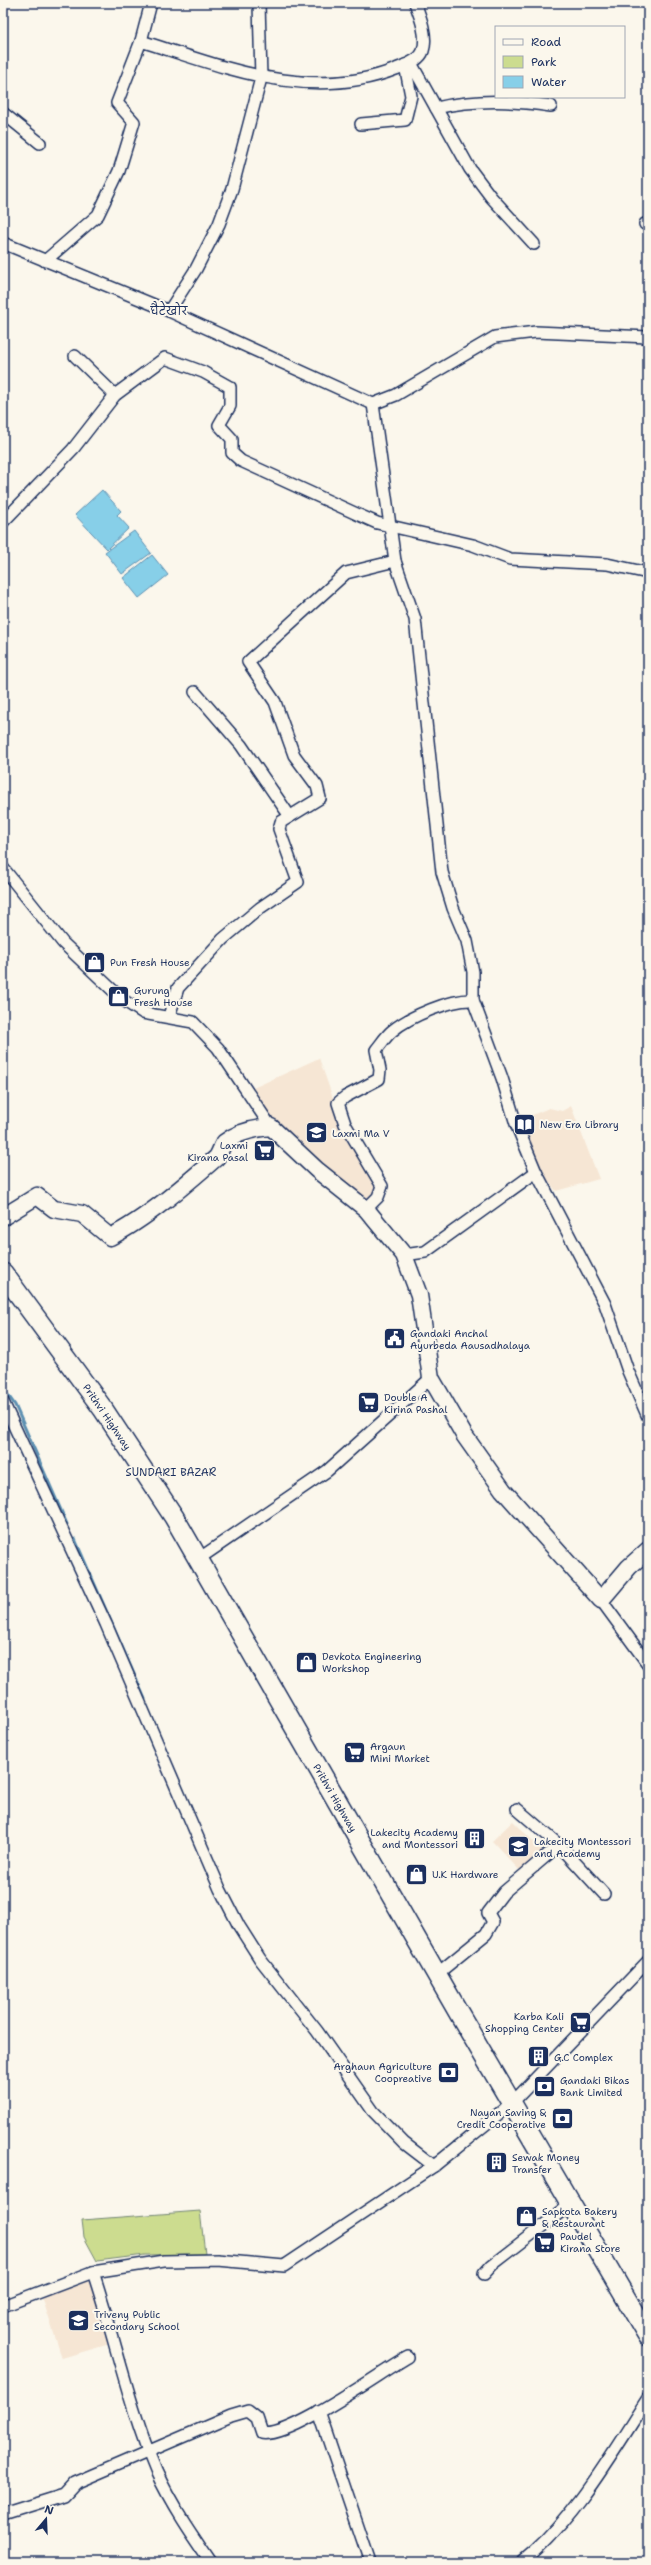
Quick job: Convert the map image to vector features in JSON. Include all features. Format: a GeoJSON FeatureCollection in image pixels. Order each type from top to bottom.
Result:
{"type":"FeatureCollection","features":[{"type":"Feature","properties":{"kind":"highway","name":"Prithvi Highway"},"geometry":{"type":"LineString","coordinates":[[3,1273],[103,1409],[174,1517],[197,1560],[436,1974],[648,2336]]}},
{"type":"Feature","properties":{"kind":"main road"},"geometry":{"type":"LineString","coordinates":[[3,1217],[37,1196],[54,1209],[82,1214],[110,1237],[128,1229],[206,1167],[218,1155],[224,1143],[254,1128],[271,1127],[317,1170],[366,1209],[404,1256],[419,1295],[431,1378],[464,1435],[503,1490],[600,1600],[628,1567],[648,1550]]}},
{"type":"Feature","properties":{"kind":"street"},"geometry":{"type":"LineString","coordinates":[[46,261],[98,215],[119,170],[134,122],[117,103],[141,41],[151,3]]}},
{"type":"Feature","properties":{"kind":"street"},"geometry":{"type":"LineString","coordinates":[[169,311],[196,269],[219,224],[232,189],[261,78],[259,3]]}},
{"type":"Feature","properties":{"kind":"street"},"geometry":{"type":"LineString","coordinates":[[141,41],[261,78],[309,84],[377,76],[408,64],[421,55],[424,48],[422,23],[415,3]]}},
{"type":"Feature","properties":{"kind":"street"},"geometry":{"type":"LineString","coordinates":[[408,64],[436,108],[470,169],[491,197],[534,244]]}},
{"type":"Feature","properties":{"kind":"street"},"geometry":{"type":"LineString","coordinates":[[361,124],[405,120],[409,113],[411,96],[408,64]]}},
{"type":"Feature","properties":{"kind":"street"},"geometry":{"type":"LineString","coordinates":[[436,108],[488,100],[512,100],[551,106]]}},
{"type":"Feature","properties":{"kind":"street"},"geometry":{"type":"LineString","coordinates":[[3,113],[40,144]]}},
{"type":"Feature","properties":{"kind":"street"},"geometry":{"type":"LineString","coordinates":[[3,243],[169,311],[373,404],[396,395],[495,337],[536,332],[648,337]]}},
{"type":"Feature","properties":{"kind":"street"},"geometry":{"type":"LineString","coordinates":[[75,356],[114,395]]}},
{"type":"Feature","properties":{"kind":"street"},"geometry":{"type":"LineString","coordinates":[[3,522],[73,449],[114,395],[165,358],[203,372],[230,387],[230,406],[219,424],[232,439],[232,453],[241,461],[359,515],[389,525],[472,545],[510,559],[607,564],[648,573]]}},
{"type":"Feature","properties":{"kind":"street"},"geometry":{"type":"LineString","coordinates":[[373,404],[386,484],[389,525],[395,561],[415,619],[442,872],[452,908],[466,941],[474,972],[473,1000],[502,1078],[516,1124],[536,1172],[605,1304],[628,1371],[648,1417]]}},
{"type":"Feature","properties":{"kind":"street"},"geometry":{"type":"LineString","coordinates":[[169,1016],[178,988],[223,939],[260,908],[298,882],[279,829],[281,822],[289,815],[320,798],[317,786],[294,756],[275,702],[248,662],[346,573],[395,561]]}},
{"type":"Feature","properties":{"kind":"street"},"geometry":{"type":"LineString","coordinates":[[195,692],[241,745],[289,815]]}},
{"type":"Feature","properties":{"kind":"street"},"geometry":{"type":"LineString","coordinates":[[3,868],[63,943],[123,1000],[143,1013],[169,1016],[193,1022],[218,1048],[271,1127]]}},
{"type":"Feature","properties":{"kind":"street"},"geometry":{"type":"LineString","coordinates":[[366,1209],[378,1197],[382,1186],[345,1124],[338,1103],[345,1097],[379,1080],[380,1070],[376,1050],[392,1031],[409,1020],[443,1006],[460,1000],[473,1000]]}},
{"type":"Feature","properties":{"kind":"street"},"geometry":{"type":"LineString","coordinates":[[404,1256],[425,1252],[466,1224],[536,1172]]}},
{"type":"Feature","properties":{"kind":"street"},"geometry":{"type":"LineString","coordinates":[[197,1560],[326,1471],[431,1378]]}},
{"type":"Feature","properties":{"kind":"street"},"geometry":{"type":"LineString","coordinates":[[3,1402],[106,1624],[220,1889],[239,1926],[260,1959],[317,2031],[373,2111],[404,2143],[434,2166]]}},
{"type":"Feature","properties":{"kind":"street"},"geometry":{"type":"LineString","coordinates":[[600,1600],[648,1664]]}},
{"type":"Feature","properties":{"kind":"street"},"geometry":{"type":"LineString","coordinates":[[517,1809],[560,1845],[604,1894]]}},
{"type":"Feature","properties":{"kind":"street"},"geometry":{"type":"LineString","coordinates":[[436,1974],[486,1934],[493,1922],[488,1913],[504,1892],[560,1845]]}},
{"type":"Feature","properties":{"kind":"street"},"geometry":{"type":"LineString","coordinates":[[3,2306],[93,2272],[164,2261],[218,2260],[284,2266],[434,2166],[512,2103],[648,1961]]}},
{"type":"Feature","properties":{"kind":"street"},"geometry":{"type":"LineString","coordinates":[[484,2274],[492,2265],[571,2204]]}},
{"type":"Feature","properties":{"kind":"street"},"geometry":{"type":"LineString","coordinates":[[93,2272],[139,2427],[149,2452],[179,2517],[211,2562]]}},
{"type":"Feature","properties":{"kind":"street"},"geometry":{"type":"LineString","coordinates":[[3,2514],[64,2495],[75,2483],[231,2416],[248,2411],[257,2418],[262,2433],[269,2435],[319,2412],[408,2357]]}},
{"type":"Feature","properties":{"kind":"street"},"geometry":{"type":"LineString","coordinates":[[522,2562],[544,2544],[603,2468],[648,2398]]}},
{"type":"Feature","properties":{"kind":"street"},"geometry":{"type":"LineString","coordinates":[[319,2412],[370,2562]]}},
{"type":"Feature","properties":{"kind":"shaded area","name":"Laxmi Ma V"},"geometry":{"type":"Polygon","coordinates":[[[319,1058],[335,1104],[378,1185],[377,1194],[363,1203],[321,1161],[268,1117],[251,1089],[319,1058]]]}},
{"type":"Feature","properties":{"kind":"shaded area"},"geometry":{"type":"Polygon","coordinates":[[[571,1106],[599,1179],[556,1191],[533,1160],[518,1121],[549,1108],[562,1111],[571,1106]]]}},
{"type":"Feature","properties":{"kind":"shaded area","name":"Lakecity Montessori and Academy"},"geometry":{"type":"Polygon","coordinates":[[[513,1821],[545,1853],[521,1872],[492,1841],[513,1821]]]}},
{"type":"Feature","properties":{"kind":"shaded area","name":"Triveny Public Secondary School"},"geometry":{"type":"Polygon","coordinates":[[[93,2278],[113,2343],[62,2358],[42,2297],[93,2278]]]}},
{"type":"Feature","properties":{"kind":"green space"},"geometry":{"type":"Polygon","coordinates":[[[200,2211],[205,2254],[145,2255],[97,2261],[84,2237],[82,2220],[200,2211]]]}},
{"type":"Feature","properties":{"kind":"water"},"geometry":{"type":"Polygon","coordinates":[[[102,490],[121,511],[117,515],[129,528],[107,549],[75,515],[102,490]]]}},
{"type":"Feature","properties":{"kind":"water"},"geometry":{"type":"Polygon","coordinates":[[[134,531],[151,553],[122,574],[105,552],[134,531]]]}},
{"type":"Feature","properties":{"kind":"water"},"geometry":{"type":"Polygon","coordinates":[[[152,555],[168,575],[139,598],[123,578],[152,555]]]}},
{"type":"Feature","properties":{"kind":"waterway"},"geometry":{"type":"LineString","coordinates":[[3,1388],[15,1405],[67,1524]]}},
{"type":"Feature","properties":{"kind":"waterway"},"geometry":{"type":"LineString","coordinates":[[75,1539],[145,1699]]}},
{"type":"Feature","properties":{"kind":"place","name":"Pun Fresh House"},"geometry":{"type":"Point","coordinates":[94,962]}},
{"type":"Feature","properties":{"kind":"place","name":"Gurung Fresh House"},"geometry":{"type":"Point","coordinates":[118,996]}},
{"type":"Feature","properties":{"kind":"place","name":"New Era Library"},"geometry":{"type":"Point","coordinates":[525,1124]}},
{"type":"Feature","properties":{"kind":"place","name":"Laxmi Ma V"},"geometry":{"type":"Point","coordinates":[316,1133]}},
{"type":"Feature","properties":{"kind":"place","name":"Laxmi Kirana Pasal"},"geometry":{"type":"Point","coordinates":[264,1151]}},
{"type":"Feature","properties":{"kind":"place","name":"Gandaki Anchal Ayurbeda Aausadhalaya"},"geometry":{"type":"Point","coordinates":[394,1339]}},
{"type":"Feature","properties":{"kind":"place","name":"Double A Kirina Pashal"},"geometry":{"type":"Point","coordinates":[368,1403]}},
{"type":"Feature","properties":{"kind":"place","name":"Devkota Engineering Workshop"},"geometry":{"type":"Point","coordinates":[307,1662]}},
{"type":"Feature","properties":{"kind":"place","name":"Argaun Mini Market"},"geometry":{"type":"Point","coordinates":[354,1752]}},
{"type":"Feature","properties":{"kind":"place","name":"Lakecity Academy and Montessori"},"geometry":{"type":"Point","coordinates":[474,1838]}},
{"type":"Feature","properties":{"kind":"place","name":"Lakecity Montessori and Academy"},"geometry":{"type":"Point","coordinates":[518,1847]}},
{"type":"Feature","properties":{"kind":"place","name":"U.K Hardware"},"geometry":{"type":"Point","coordinates":[417,1874]}},
{"type":"Feature","properties":{"kind":"place","name":"Karba Kali Shopping Center"},"geometry":{"type":"Point","coordinates":[580,2022]}},
{"type":"Feature","properties":{"kind":"place","name":"G.C Complex"},"geometry":{"type":"Point","coordinates":[538,2057]}},
{"type":"Feature","properties":{"kind":"place","name":"Arghaun Agriculture Coopreative"},"geometry":{"type":"Point","coordinates":[448,2072]}},
{"type":"Feature","properties":{"kind":"place","name":"Gandaki Bikas Bank Limited"},"geometry":{"type":"Point","coordinates":[544,2086]}},
{"type":"Feature","properties":{"kind":"place","name":"Nayan Saving & Credit Cooperative"},"geometry":{"type":"Point","coordinates":[562,2118]}},
{"type":"Feature","properties":{"kind":"place","name":"Sewak Money Transfer"},"geometry":{"type":"Point","coordinates":[496,2163]}},
{"type":"Feature","properties":{"kind":"place","name":"Sapkota Bakery & Restaurant"},"geometry":{"type":"Point","coordinates":[526,2217]}},
{"type":"Feature","properties":{"kind":"place","name":"Paudel Kirana Store"},"geometry":{"type":"Point","coordinates":[545,2242]}},
{"type":"Feature","properties":{"kind":"place","name":"Triveny Public Secondary School"},"geometry":{"type":"Point","coordinates":[78,2320]}},
{"type":"Feature","properties":{"kind":"district","name":"घैटेखोर"},"geometry":{"type":"Point","coordinates":[169,311]}},
{"type":"Feature","properties":{"kind":"district","name":"SUNDARI BAZAR"},"geometry":{"type":"Point","coordinates":[171,1472]}}]}
